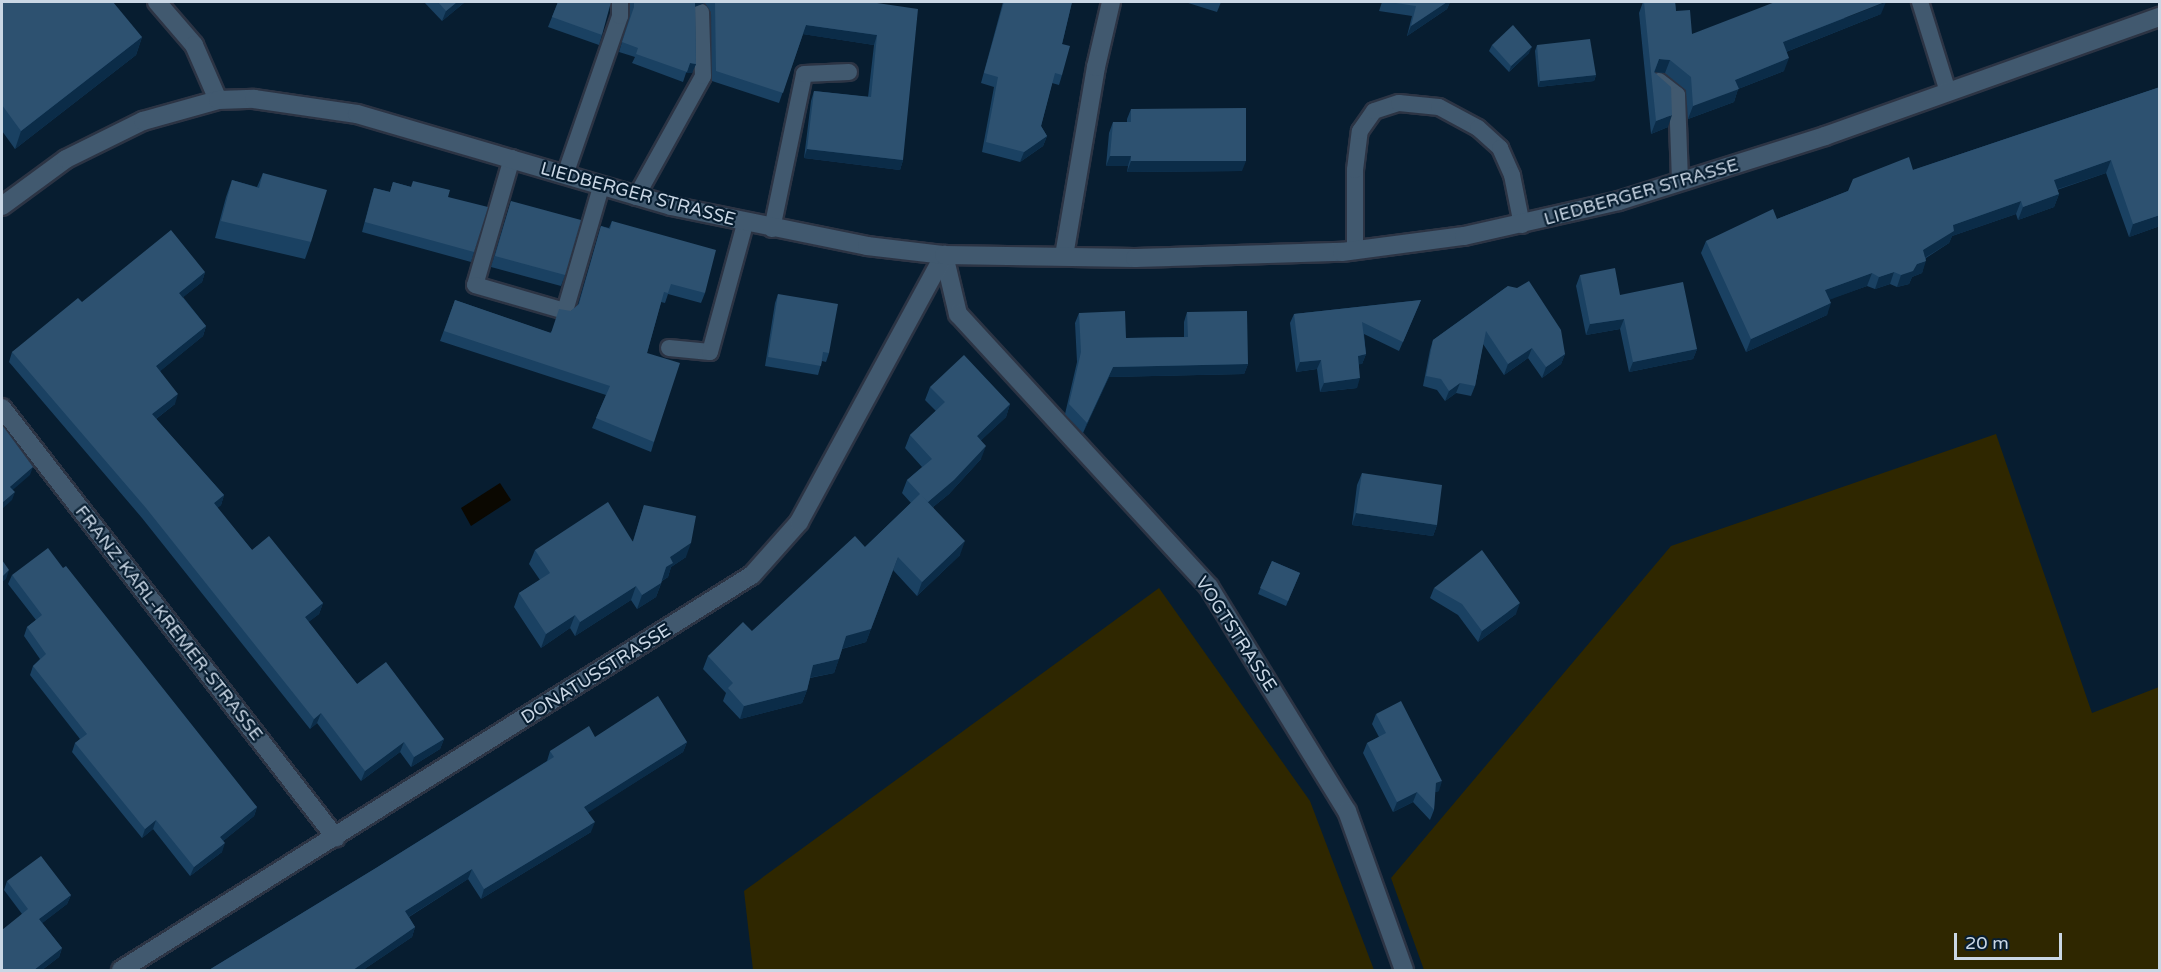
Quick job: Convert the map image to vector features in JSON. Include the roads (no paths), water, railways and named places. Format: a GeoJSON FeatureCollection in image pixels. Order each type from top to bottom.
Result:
{"type":"FeatureCollection","features":[{"type":"Feature","properties":{"kind":"street"},"geometry":{"type":"LineString","coordinates":[[157,2],[194,45],[218,100]]}},
{"type":"Feature","properties":{"kind":"street"},"geometry":{"type":"LineString","coordinates":[[1064,256],[1096,67],[1111,2]]}},
{"type":"Feature","properties":{"kind":"street","name":"LIEDBERGER STRASSE"},"geometry":{"type":"LineString","coordinates":[[2,206],[90,145],[143,121],[218,100],[270,100],[334,109],[512,158],[602,187],[745,224],[867,246],[944,255],[1064,256],[1272,256],[1355,250],[1522,225],[1680,182],[1948,92],[2160,17]]}},
{"type":"Feature","properties":{"kind":"street","name":"DONATUSSTRASSE"},"geometry":{"type":"LineString","coordinates":[[121,970],[734,588],[770,559],[799,522],[944,255]]}},
{"type":"Feature","properties":{"kind":"street","name":"VOGTSTRASSE"},"geometry":{"type":"LineString","coordinates":[[944,255],[958,314],[1209,586],[1347,811],[1404,970]]}},
{"type":"Feature","properties":{"kind":"street","name":"FRANZ-KARL-KREMER-STRASSE"},"geometry":{"type":"LineString","coordinates":[[2,408],[336,838]]}},
{"type":"Feature","properties":{"kind":"lane"},"geometry":{"type":"LineString","coordinates":[[565,176],[620,16],[620,2]]}},
{"type":"Feature","properties":{"kind":"lane"},"geometry":{"type":"LineString","coordinates":[[1920,2],[1948,92]]}},
{"type":"Feature","properties":{"kind":"lane"},"geometry":{"type":"LineString","coordinates":[[636,196],[703,76],[701,12]]}},
{"type":"Feature","properties":{"kind":"lane"},"geometry":{"type":"LineString","coordinates":[[771,229],[804,74],[849,72]]}},
{"type":"Feature","properties":{"kind":"lane"},"geometry":{"type":"LineString","coordinates":[[1659,81],[1677,95],[1680,182]]}},
{"type":"Feature","properties":{"kind":"lane"},"geometry":{"type":"LineString","coordinates":[[1355,250],[1355,170],[1360,132],[1374,111],[1399,103],[1439,107],[1478,128],[1500,148],[1512,175],[1522,225]]}},
{"type":"Feature","properties":{"kind":"lane"},"geometry":{"type":"LineString","coordinates":[[512,158],[475,285],[565,311],[602,187]]}},
{"type":"Feature","properties":{"kind":"lane"},"geometry":{"type":"LineString","coordinates":[[669,348],[710,352],[745,224]]}}]}
